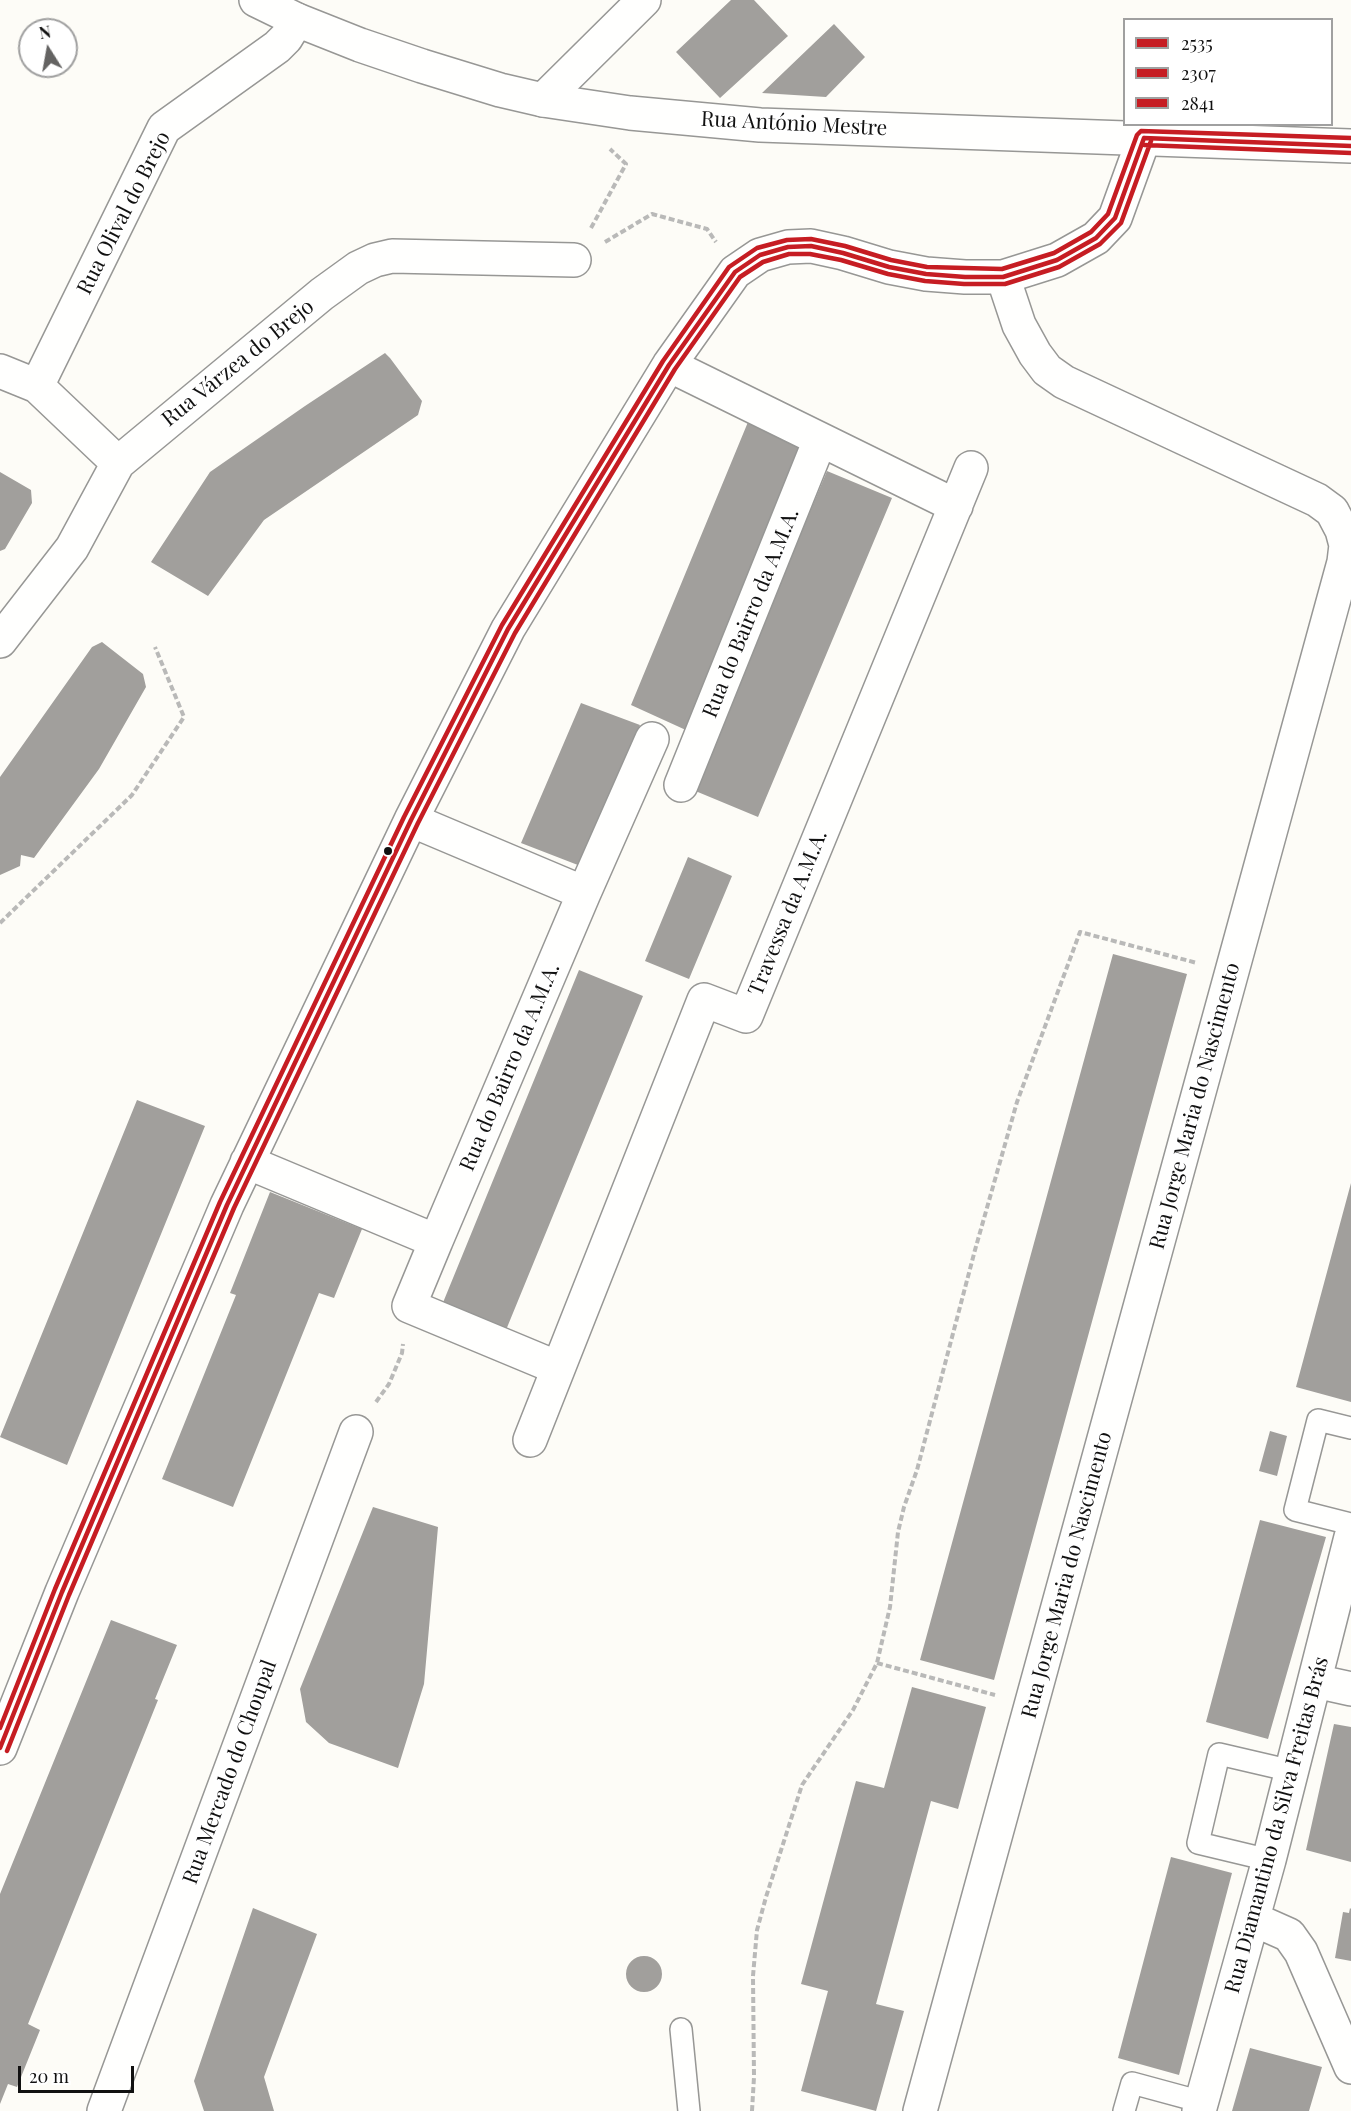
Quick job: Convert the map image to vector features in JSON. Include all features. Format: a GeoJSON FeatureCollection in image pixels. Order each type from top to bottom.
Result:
{"type":"FeatureCollection","features":[{"type":"Feature","properties":{"kind":"street","name":"Rua António Mestre"},"geometry":{"type":"LineString","coordinates":[[256,0],[297,20],[422,66],[500,90],[555,102],[630,113],[760,125],[1351,146]]}},
{"type":"Feature","properties":{"kind":"street"},"geometry":{"type":"LineString","coordinates":[[555,102],[644,0]]}},
{"type":"Feature","properties":{"kind":"street","name":"Rua Olival do Brejo"},"geometry":{"type":"LineString","coordinates":[[37,386],[164,128],[277,46],[286,38],[297,20]]}},
{"type":"Feature","properties":{"kind":"street"},"geometry":{"type":"LineString","coordinates":[[0,1748],[66,1581],[222,1216],[411,820],[508,629],[669,365],[735,272],[760,255],[788,247],[811,246],[889,267],[926,274],[1003,277],[1057,260],[1096,238],[1115,218],[1144,138]]}},
{"type":"Feature","properties":{"kind":"street","name":"Rua Várzea do Brejo"},"geometry":{"type":"LineString","coordinates":[[0,641],[72,548],[118,463],[180,409],[322,294],[358,268],[375,260],[392,256],[574,260]]}},
{"type":"Feature","properties":{"kind":"street","name":"Rua Jorge Maria do Nascimento"},"geometry":{"type":"LineString","coordinates":[[920,2111],[1344,562],[1346,545],[1342,530],[1332,511],[1317,500],[1064,382],[1047,370],[1019,325],[1003,277]]}},
{"type":"Feature","properties":{"kind":"street"},"geometry":{"type":"LineString","coordinates":[[669,365],[956,506]]}},
{"type":"Feature","properties":{"kind":"street"},"geometry":{"type":"LineString","coordinates":[[0,371],[37,386],[118,463]]}},
{"type":"Feature","properties":{"kind":"street","name":"Rua do Bairro da A.M.A."},"geometry":{"type":"LineString","coordinates":[[681,785],[820,440]]}},
{"type":"Feature","properties":{"kind":"street","name":"Travessa da A.M.A."},"geometry":{"type":"LineString","coordinates":[[530,1440],[704,1000],[746,1016],[971,468]]}},
{"type":"Feature","properties":{"kind":"street","name":"Rua do Bairro da A.M.A."},"geometry":{"type":"LineString","coordinates":[[558,1368],[409,1306],[584,893],[652,739]]}},
{"type":"Feature","properties":{"kind":"street"},"geometry":{"type":"LineString","coordinates":[[411,820],[584,893]]}},
{"type":"Feature","properties":{"kind":"street"},"geometry":{"type":"LineString","coordinates":[[247,1162],[436,1241]]}},
{"type":"Feature","properties":{"kind":"street","name":"Rua Mercado do Choupal"},"geometry":{"type":"LineString","coordinates":[[104,2111],[356,1432]]}},
{"type":"Feature","properties":{"kind":"street","name":"Rua Diamantino da Silva Freitas Brás"},"geometry":{"type":"LineString","coordinates":[[1201,2107],[1269,1860],[1351,1537]]}},
{"type":"Feature","properties":{"kind":"street"},"geometry":{"type":"LineString","coordinates":[[1315,1681],[1351,1689]]}},
{"type":"Feature","properties":{"kind":"street"},"geometry":{"type":"LineString","coordinates":[[1253,1919],[1289,1935],[1301,1952],[1351,2067]]}},
{"type":"Feature","properties":{"kind":"lane"},"geometry":{"type":"LineString","coordinates":[[1351,1428],[1318,1420],[1295,1510],[1351,1524]]}},
{"type":"Feature","properties":{"kind":"lane"},"geometry":{"type":"LineString","coordinates":[[1269,1860],[1198,1843],[1219,1754],[1292,1771]]}},
{"type":"Feature","properties":{"kind":"lane"},"geometry":{"type":"LineString","coordinates":[[681,2029],[689,2111]]}},
{"type":"Feature","properties":{"kind":"lane"},"geometry":{"type":"LineString","coordinates":[[1124,2111],[1132,2083],[1201,2107]]}},
{"type":"Feature","properties":{"kind":"path"},"geometry":{"type":"LineString","coordinates":[[555,102],[626,164],[574,260]]}},
{"type":"Feature","properties":{"kind":"path"},"geometry":{"type":"LineString","coordinates":[[574,260],[652,214],[707,229],[735,272]]}},
{"type":"Feature","properties":{"kind":"path"},"geometry":{"type":"LineString","coordinates":[[0,923],[132,795],[184,717],[155,647]]}},
{"type":"Feature","properties":{"kind":"path"},"geometry":{"type":"LineString","coordinates":[[752,2111],[753,1976],[757,1930],[766,1897],[802,1785],[853,1710],[878,1663],[890,1607],[898,1532],[917,1470],[975,1250],[1017,1102],[1080,932],[1232,972]]}},
{"type":"Feature","properties":{"kind":"path"},"geometry":{"type":"LineString","coordinates":[[388,1384],[402,1353]]}},
{"type":"Feature","properties":{"kind":"path"},"geometry":{"type":"LineString","coordinates":[[878,1663],[1031,1705]]}},
{"type":"Feature","properties":{"kind":"building"},"geometry":{"type":"Polygon","coordinates":[[[731,0],[754,0],[788,36],[720,98],[676,52],[731,0]]]}},
{"type":"Feature","properties":{"kind":"building"},"geometry":{"type":"Polygon","coordinates":[[[834,24],[865,57],[826,97],[762,93],[834,24]]]}},
{"type":"Feature","properties":{"kind":"building"},"geometry":{"type":"Polygon","coordinates":[[[385,353],[422,401],[418,415],[264,520],[208,596],[151,562],[210,472],[385,353]]]}},
{"type":"Feature","properties":{"kind":"building"},"geometry":{"type":"Polygon","coordinates":[[[748,422],[806,448],[688,731],[631,705],[748,422]]]}},
{"type":"Feature","properties":{"kind":"building"},"geometry":{"type":"Polygon","coordinates":[[[827,471],[892,498],[758,817],[693,790],[827,471]]]}},
{"type":"Feature","properties":{"kind":"building"},"geometry":{"type":"Polygon","coordinates":[[[0,472],[31,490],[32,503],[5,549],[0,551],[0,472]]]}},
{"type":"Feature","properties":{"kind":"building"},"geometry":{"type":"Polygon","coordinates":[[[102,642],[143,674],[146,687],[99,769],[34,858],[21,855],[20,866],[0,875],[0,777],[92,647],[102,642]]]}},
{"type":"Feature","properties":{"kind":"building"},"geometry":{"type":"Polygon","coordinates":[[[581,703],[640,725],[583,867],[521,843],[581,703]]]}},
{"type":"Feature","properties":{"kind":"building"},"geometry":{"type":"Polygon","coordinates":[[[688,857],[732,876],[689,979],[645,961],[688,857]]]}},
{"type":"Feature","properties":{"kind":"building"},"geometry":{"type":"Polygon","coordinates":[[[1113,954],[1187,974],[994,1680],[920,1660],[1113,954]]]}},
{"type":"Feature","properties":{"kind":"building"},"geometry":{"type":"Polygon","coordinates":[[[579,970],[643,996],[506,1330],[442,1305],[579,970]]]}},
{"type":"Feature","properties":{"kind":"building"},"geometry":{"type":"Polygon","coordinates":[[[137,1100],[205,1126],[67,1465],[0,1437],[137,1100]]]}},
{"type":"Feature","properties":{"kind":"building"},"geometry":{"type":"Polygon","coordinates":[[[1351,1183],[1351,1402],[1296,1387],[1351,1183]]]}},
{"type":"Feature","properties":{"kind":"building"},"geometry":{"type":"Polygon","coordinates":[[[270,1192],[362,1229],[334,1298],[319,1293],[233,1507],[162,1479],[236,1295],[230,1293],[270,1192]]]}},
{"type":"Feature","properties":{"kind":"building"},"geometry":{"type":"Polygon","coordinates":[[[1270,1431],[1287,1436],[1277,1476],[1259,1471],[1270,1431]]]}},
{"type":"Feature","properties":{"kind":"building"},"geometry":{"type":"Polygon","coordinates":[[[373,1507],[438,1527],[424,1684],[398,1768],[329,1743],[306,1722],[300,1689],[373,1507]]]}},
{"type":"Feature","properties":{"kind":"building"},"geometry":{"type":"Polygon","coordinates":[[[1260,1520],[1326,1537],[1268,1739],[1206,1722],[1260,1520]]]}},
{"type":"Feature","properties":{"kind":"building"},"geometry":{"type":"Polygon","coordinates":[[[111,1620],[177,1645],[155,1699],[158,1700],[28,2024],[40,2030],[17,2087],[8,2084],[0,2104],[0,1894],[111,1620]]]}},
{"type":"Feature","properties":{"kind":"building"},"geometry":{"type":"Polygon","coordinates":[[[912,1687],[986,1707],[958,1809],[931,1801],[876,2004],[904,2011],[876,2111],[801,2091],[828,1991],[801,1984],[856,1781],[884,1788],[912,1687]]]}},
{"type":"Feature","properties":{"kind":"building"},"geometry":{"type":"Polygon","coordinates":[[[1334,1724],[1351,1727],[1351,1862],[1306,1850],[1334,1724]]]}},
{"type":"Feature","properties":{"kind":"building"},"geometry":{"type":"Polygon","coordinates":[[[1171,1857],[1232,1873],[1179,2075],[1118,2058],[1171,1857]]]}},
{"type":"Feature","properties":{"kind":"building"},"geometry":{"type":"Polygon","coordinates":[[[253,1908],[317,1934],[264,2077],[274,2111],[204,2111],[194,2081],[253,1908]]]}},
{"type":"Feature","properties":{"kind":"building"},"geometry":{"type":"Polygon","coordinates":[[[1350,1908],[1351,1961],[1335,1958],[1343,1912],[1349,1913],[1350,1908]]]}},
{"type":"Feature","properties":{"kind":"building"},"geometry":{"type":"Polygon","coordinates":[[[644,1956],[657,1961],[662,1974],[657,1987],[644,1992],[631,1987],[626,1974],[631,1961],[644,1956]]]}},
{"type":"Feature","properties":{"kind":"building"},"geometry":{"type":"Polygon","coordinates":[[[1250,2048],[1322,2067],[1309,2111],[1232,2111],[1250,2048]]]}},
{"type":"Feature","properties":{"kind":"transit line","name":"2841"},"geometry":{"type":"LineString","coordinates":[[0,1728],[55,1589],[220,1202],[404,817],[502,625],[663,361],[729,267],[757,248],[787,240],[811,239],[927,267],[1002,269],[1054,253],[1091,232],[1108,214],[1137,135],[1141,131],[1351,138]]}},
{"type":"Feature","properties":{"kind":"transit line","name":"2535"},"geometry":{"type":"LineString","coordinates":[[1144,138],[1351,146]]}},
{"type":"Feature","properties":{"kind":"transit line","name":"2535"},"geometry":{"type":"LineString","coordinates":[[0,1748],[62,1592],[227,1205],[411,820],[508,629],[669,365],[735,272],[760,255],[788,247],[811,246],[889,267],[926,274],[965,277],[1003,277],[1057,260],[1096,238],[1115,218],[1144,138]]}},
{"type":"Feature","properties":{"kind":"transit line","name":"2307"},"geometry":{"type":"LineString","coordinates":[[7,1751],[69,1595],[234,1208],[418,823],[515,633],[675,369],[740,277],[763,262],[789,254],[810,254],[841,260],[888,274],[925,281],[964,284],[1005,284],[1059,267],[1100,244],[1121,223],[1151,141]]}},
{"type":"Feature","properties":{"kind":"transit line","name":"2307"},"geometry":{"type":"LineString","coordinates":[[1144,145],[1351,153]]}}]}
